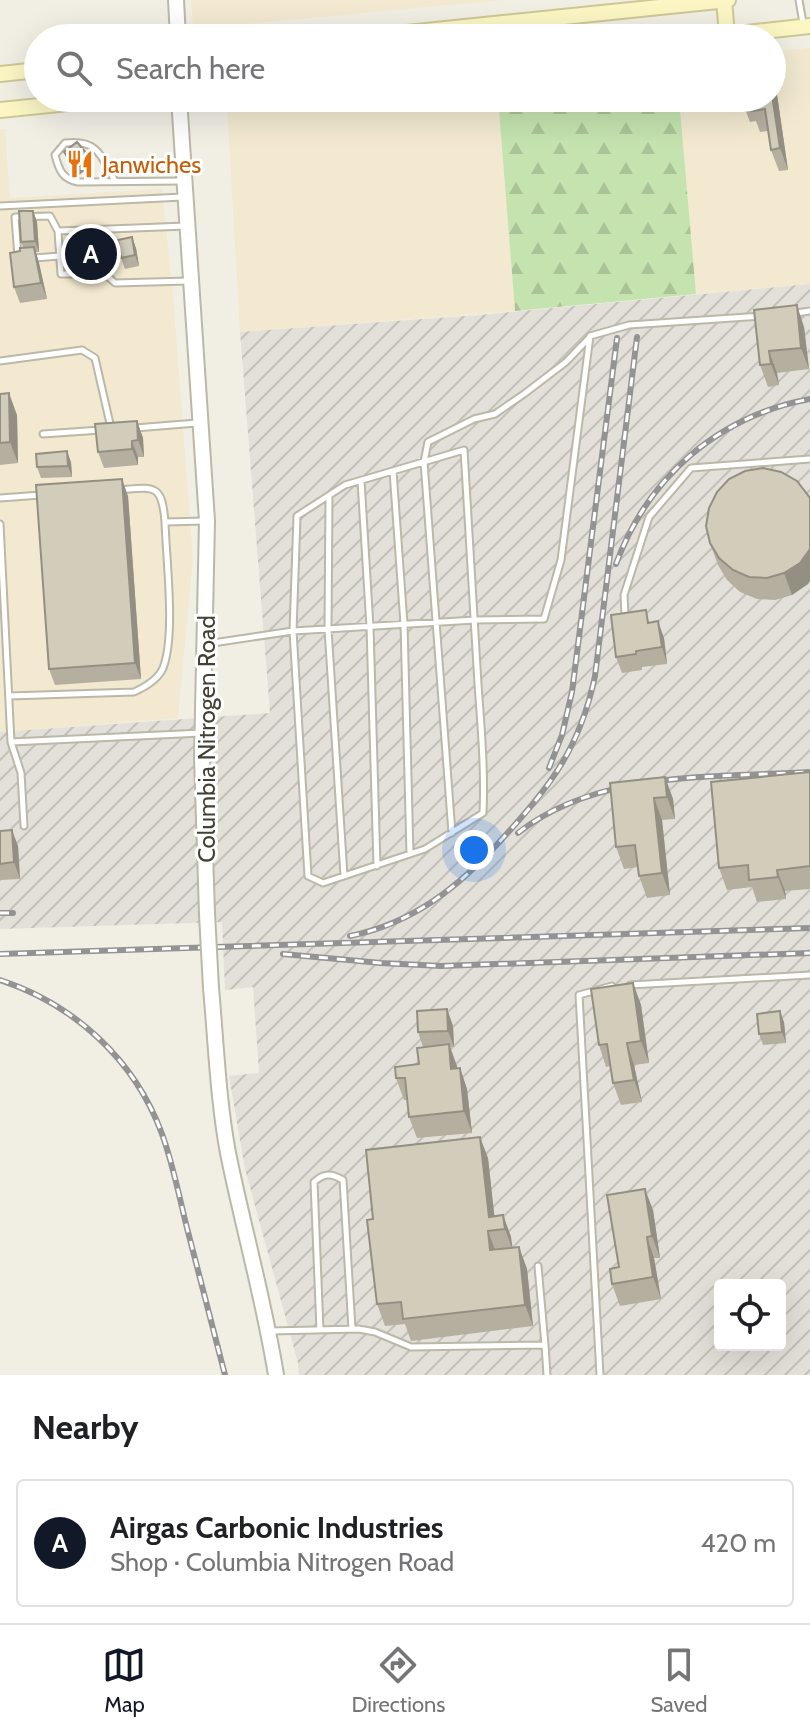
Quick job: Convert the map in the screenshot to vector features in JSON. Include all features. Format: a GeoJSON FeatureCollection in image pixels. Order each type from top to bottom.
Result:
{"type":"FeatureCollection","features":[{"type":"Feature","properties":{"kind":"main road"},"geometry":{"type":"LineString","coordinates":[[539,24],[726,0],[727,24]]}},
{"type":"Feature","properties":{"kind":"main road"},"geometry":{"type":"LineString","coordinates":[[786,28],[807,26]]}},
{"type":"Feature","properties":{"kind":"main road"},"geometry":{"type":"LineString","coordinates":[[0,74],[24,71]]}},
{"type":"Feature","properties":{"kind":"main road"},"geometry":{"type":"LineString","coordinates":[[0,110],[24,108]]}},
{"type":"Feature","properties":{"kind":"street"},"geometry":{"type":"LineString","coordinates":[[176,0],[177,24]]}},
{"type":"Feature","properties":{"kind":"street","name":"Columbia Nitrogen Road"},"geometry":{"type":"LineString","coordinates":[[180,112],[207,521],[203,733],[211,988],[228,1154],[269,1331],[276,1375]]}},
{"type":"Feature","properties":{"kind":"lane"},"geometry":{"type":"LineString","coordinates":[[799,0],[807,26]]}},
{"type":"Feature","properties":{"kind":"lane"},"geometry":{"type":"LineString","coordinates":[[115,181],[100,154],[90,144],[78,141],[65,143],[55,155],[60,172],[68,180],[115,181],[184,181]]}},
{"type":"Feature","properties":{"kind":"lane"},"geometry":{"type":"LineString","coordinates":[[0,206],[184,197]]}},
{"type":"Feature","properties":{"kind":"lane"},"geometry":{"type":"LineString","coordinates":[[60,256],[18,259],[15,217],[50,216],[58,231],[60,256],[61,274],[105,274],[115,283],[191,281]]}},
{"type":"Feature","properties":{"kind":"lane"},"geometry":{"type":"LineString","coordinates":[[58,231],[187,226]]}},
{"type":"Feature","properties":{"kind":"lane"},"geometry":{"type":"LineString","coordinates":[[781,314],[810,311]]}},
{"type":"Feature","properties":{"kind":"lane"},"geometry":{"type":"LineString","coordinates":[[452,833],[424,462],[428,442],[474,419],[495,414],[566,362],[590,336],[629,325],[696,323],[767,315]]}},
{"type":"Feature","properties":{"kind":"lane"},"geometry":{"type":"LineString","coordinates":[[205,644],[293,631],[544,619],[561,560],[590,336]]}},
{"type":"Feature","properties":{"kind":"lane"},"geometry":{"type":"LineString","coordinates":[[0,361],[82,350],[95,358],[111,429]]}},
{"type":"Feature","properties":{"kind":"lane"},"geometry":{"type":"LineString","coordinates":[[43,434],[202,423]]}},
{"type":"Feature","properties":{"kind":"lane"},"geometry":{"type":"LineString","coordinates":[[464,450],[483,813],[425,849],[323,883],[308,876],[293,631],[297,516],[345,485],[393,471],[464,450]]}},
{"type":"Feature","properties":{"kind":"lane"},"geometry":{"type":"LineString","coordinates":[[625,616],[624,595],[649,517],[691,468],[810,459]]}},
{"type":"Feature","properties":{"kind":"lane"},"geometry":{"type":"LineString","coordinates":[[393,471],[404,624],[410,854]]}},
{"type":"Feature","properties":{"kind":"lane"},"geometry":{"type":"LineString","coordinates":[[361,481],[370,627],[377,866]]}},
{"type":"Feature","properties":{"kind":"lane"},"geometry":{"type":"LineString","coordinates":[[9,696],[134,692],[149,685],[162,670],[169,634],[164,500],[146,488],[117,490]]}},
{"type":"Feature","properties":{"kind":"lane"},"geometry":{"type":"LineString","coordinates":[[0,498],[44,495]]}},
{"type":"Feature","properties":{"kind":"lane"},"geometry":{"type":"LineString","coordinates":[[329,496],[328,629],[344,876]]}},
{"type":"Feature","properties":{"kind":"lane"},"geometry":{"type":"LineString","coordinates":[[165,522],[207,521]]}},
{"type":"Feature","properties":{"kind":"lane"},"geometry":{"type":"LineString","coordinates":[[0,524],[11,742],[21,773],[24,826]]}},
{"type":"Feature","properties":{"kind":"lane"},"geometry":{"type":"LineString","coordinates":[[11,742],[203,733]]}},
{"type":"Feature","properties":{"kind":"lane"},"geometry":{"type":"LineString","coordinates":[[600,1375],[579,995],[604,987],[810,975]]}},
{"type":"Feature","properties":{"kind":"lane"},"geometry":{"type":"LineString","coordinates":[[320,1330],[314,1182],[322,1176],[333,1174],[343,1180],[352,1329]]}},
{"type":"Feature","properties":{"kind":"lane"},"geometry":{"type":"LineString","coordinates":[[538,1266],[547,1375]]}},
{"type":"Feature","properties":{"kind":"lane"},"geometry":{"type":"LineString","coordinates":[[269,1331],[352,1329],[375,1332],[411,1347],[545,1345]]}},
{"type":"Feature","properties":{"kind":"shaded area"},"geometry":{"type":"Polygon","coordinates":[[[191,0],[503,0],[246,24],[193,24],[191,0]]]}},
{"type":"Feature","properties":{"kind":"shaded area"},"geometry":{"type":"Polygon","coordinates":[[[810,48],[810,284],[696,294],[680,112],[786,112],[786,50],[810,48]]]}},
{"type":"Feature","properties":{"kind":"shaded area"},"geometry":{"type":"Polygon","coordinates":[[[227,112],[499,112],[515,311],[240,332],[227,112]]]}},
{"type":"Feature","properties":{"kind":"shaded area"},"geometry":{"type":"Polygon","coordinates":[[[0,129],[5,129],[10,198],[162,189],[193,558],[178,718],[0,732],[0,129]]]}},
{"type":"Feature","properties":{"kind":"shaded area"},"geometry":{"type":"Polygon","coordinates":[[[810,284],[810,1375],[299,1375],[245,1169],[229,1076],[259,1073],[253,987],[225,990],[222,922],[0,929],[0,732],[270,713],[240,332],[479,315],[810,284]]]}},
{"type":"Feature","properties":{"kind":"green space"},"geometry":{"type":"Polygon","coordinates":[[[499,112],[680,112],[696,294],[515,311],[499,112]]]}},
{"type":"Feature","properties":{"kind":"building"},"geometry":{"type":"Polygon","coordinates":[[[765,112],[775,112],[780,148],[771,150],[765,112]]]}},
{"type":"Feature","properties":{"kind":"building"},"geometry":{"type":"Polygon","coordinates":[[[77,142],[87,154],[74,165],[64,152],[77,142]]]}},
{"type":"Feature","properties":{"kind":"building"},"geometry":{"type":"Polygon","coordinates":[[[19,211],[33,211],[35,241],[21,242],[19,211]]]}},
{"type":"Feature","properties":{"kind":"building"},"geometry":{"type":"Polygon","coordinates":[[[132,237],[135,255],[121,258],[118,240],[132,237]]]}},
{"type":"Feature","properties":{"kind":"building"},"geometry":{"type":"Polygon","coordinates":[[[34,247],[41,283],[14,287],[10,253],[20,251],[20,248],[34,247]]]}},
{"type":"Feature","properties":{"kind":"building"},"geometry":{"type":"Polygon","coordinates":[[[797,305],[801,348],[769,351],[771,364],[760,365],[754,310],[797,305]]]}},
{"type":"Feature","properties":{"kind":"building"},"geometry":{"type":"Polygon","coordinates":[[[9,393],[10,442],[0,443],[0,394],[9,393]]]}},
{"type":"Feature","properties":{"kind":"building"},"geometry":{"type":"Polygon","coordinates":[[[137,421],[138,440],[132,441],[132,449],[98,452],[95,424],[137,421]]]}},
{"type":"Feature","properties":{"kind":"building"},"geometry":{"type":"Polygon","coordinates":[[[67,451],[68,466],[37,467],[36,454],[67,451]]]}},
{"type":"Feature","properties":{"kind":"building"},"geometry":{"type":"Polygon","coordinates":[[[763,468],[781,472],[797,481],[810,498],[810,549],[800,563],[784,573],[767,578],[749,577],[733,570],[719,558],[710,543],[706,526],[709,508],[717,492],[729,479],[745,471],[763,468]]]}},
{"type":"Feature","properties":{"kind":"building"},"geometry":{"type":"Polygon","coordinates":[[[122,479],[135,663],[49,669],[36,485],[122,479]]]}},
{"type":"Feature","properties":{"kind":"building"},"geometry":{"type":"Polygon","coordinates":[[[646,610],[648,623],[658,621],[662,647],[616,657],[611,615],[646,610]]]}},
{"type":"Feature","properties":{"kind":"building"},"geometry":{"type":"Polygon","coordinates":[[[810,772],[810,866],[777,870],[778,877],[749,880],[748,865],[719,868],[711,782],[810,772]]]}},
{"type":"Feature","properties":{"kind":"building"},"geometry":{"type":"Polygon","coordinates":[[[665,777],[667,797],[654,798],[662,873],[639,876],[635,845],[616,847],[610,783],[665,777]]]}},
{"type":"Feature","properties":{"kind":"building"},"geometry":{"type":"Polygon","coordinates":[[[12,830],[14,862],[0,864],[0,831],[12,830]]]}},
{"type":"Feature","properties":{"kind":"building"},"geometry":{"type":"Polygon","coordinates":[[[633,983],[641,1041],[627,1043],[634,1080],[613,1083],[607,1044],[599,1045],[591,989],[633,983]]]}},
{"type":"Feature","properties":{"kind":"building"},"geometry":{"type":"Polygon","coordinates":[[[447,1009],[448,1031],[418,1032],[417,1011],[447,1009]]]}},
{"type":"Feature","properties":{"kind":"building"},"geometry":{"type":"Polygon","coordinates":[[[780,1011],[782,1032],[759,1034],[757,1014],[780,1011]]]}},
{"type":"Feature","properties":{"kind":"building"},"geometry":{"type":"Polygon","coordinates":[[[449,1044],[451,1069],[460,1068],[464,1111],[409,1117],[405,1078],[396,1078],[395,1067],[419,1064],[417,1048],[449,1044]]]}},
{"type":"Feature","properties":{"kind":"building"},"geometry":{"type":"Polygon","coordinates":[[[480,1137],[489,1217],[503,1215],[505,1229],[488,1231],[490,1250],[519,1247],[525,1305],[403,1319],[401,1302],[377,1304],[367,1220],[373,1219],[366,1150],[480,1137]]]}},
{"type":"Feature","properties":{"kind":"building"},"geometry":{"type":"Polygon","coordinates":[[[645,1189],[652,1236],[647,1237],[653,1277],[612,1284],[610,1269],[619,1267],[607,1195],[645,1189]]]}},
{"type":"Feature","properties":{"kind":"railway"},"geometry":{"type":"LineString","coordinates":[[350,936],[395,922],[415,912],[470,872],[535,802],[572,746],[589,702],[595,676],[637,337]]}},
{"type":"Feature","properties":{"kind":"railway"},"geometry":{"type":"LineString","coordinates":[[549,768],[562,735],[572,692],[617,338]]}},
{"type":"Feature","properties":{"kind":"railway"},"geometry":{"type":"LineString","coordinates":[[616,564],[647,504],[690,455],[745,420],[777,407],[810,399]]}},
{"type":"Feature","properties":{"kind":"railway"},"geometry":{"type":"LineString","coordinates":[[518,833],[550,813],[584,798],[620,788],[696,777],[810,772]]}},
{"type":"Feature","properties":{"kind":"railway"},"geometry":{"type":"LineString","coordinates":[[0,913],[13,913]]}},
{"type":"Feature","properties":{"kind":"railway"},"geometry":{"type":"LineString","coordinates":[[0,954],[810,928]]}},
{"type":"Feature","properties":{"kind":"railway"},"geometry":{"type":"LineString","coordinates":[[283,954],[441,966],[810,953]]}},
{"type":"Feature","properties":{"kind":"railway"},"geometry":{"type":"LineString","coordinates":[[0,980],[27,990],[77,1020],[99,1038],[136,1082],[162,1134],[169,1157],[225,1375]]}},
{"type":"Feature","properties":{"kind":"place","name":"Janwiches"},"geometry":{"type":"Point","coordinates":[80,164]}},
{"type":"Feature","properties":{"kind":"place","name":"Airgas Carbonic Industries"},"geometry":{"type":"Point","coordinates":[91,254]}}]}
